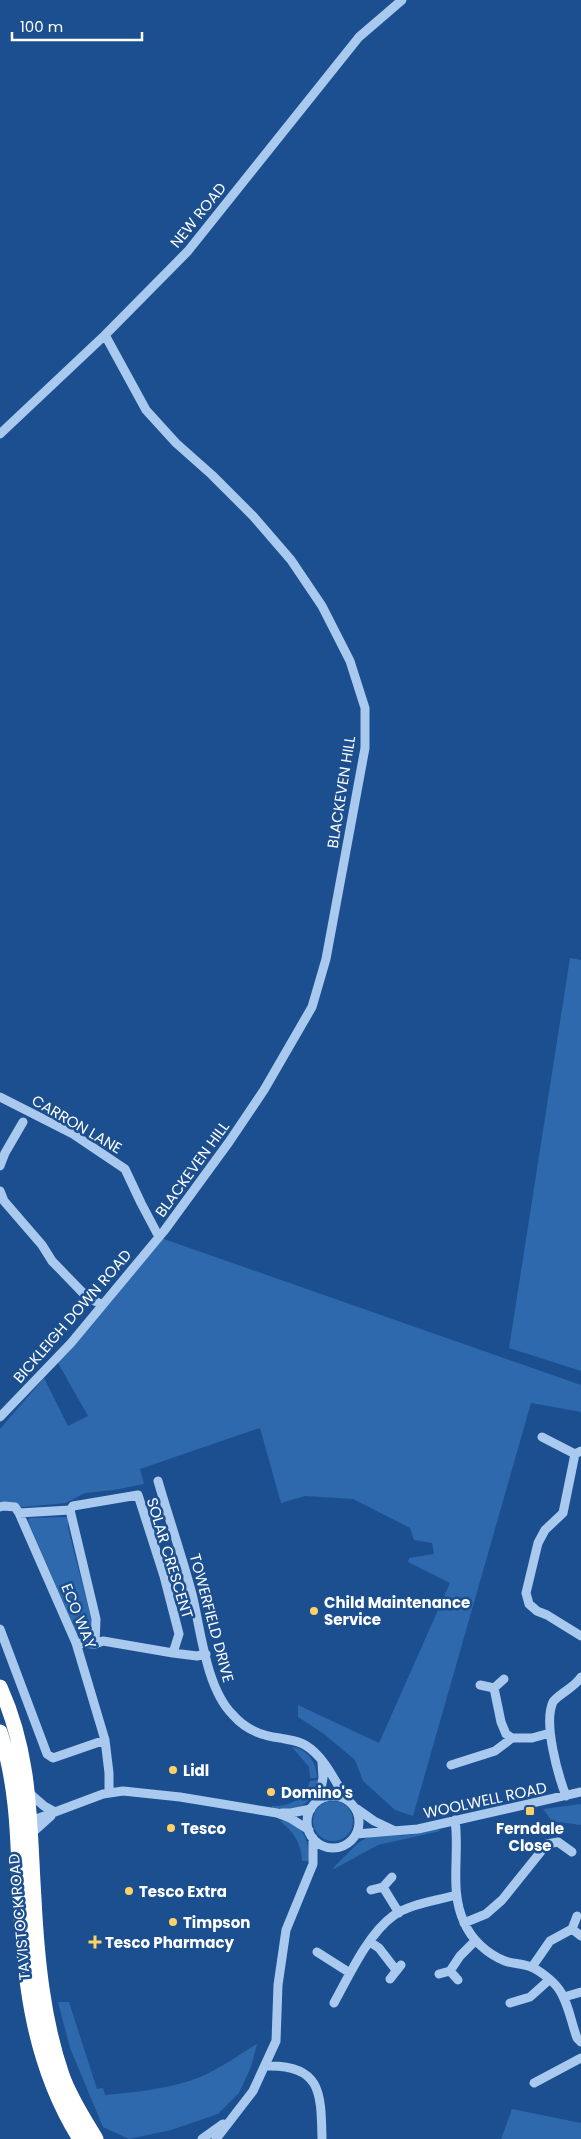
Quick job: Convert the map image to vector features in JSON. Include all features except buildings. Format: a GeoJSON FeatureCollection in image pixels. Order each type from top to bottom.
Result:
{"type":"FeatureCollection","features":[{"type":"Feature","properties":{"kind":"highway","name":"TAVISTOCK ROAD"},"geometry":{"type":"LineString","coordinates":[[0,1687],[19,1737],[28,1792],[24,1955],[36,2040],[59,2103],[80,2139]]}},
{"type":"Feature","properties":{"kind":"highway","name":"TAVISTOCK ROAD"},"geometry":{"type":"LineString","coordinates":[[0,1732],[26,1823],[37,1946],[51,2040],[63,2077],[77,2107],[96,2139]]}},
{"type":"Feature","properties":{"kind":"street","name":"NEW ROAD"},"geometry":{"type":"LineString","coordinates":[[0,434],[105,336],[188,251],[359,37],[402,0]]}},
{"type":"Feature","properties":{"kind":"street","name":"BLACKEVEN HILL"},"geometry":{"type":"LineString","coordinates":[[105,336],[146,410],[176,443],[254,516],[290,560],[322,606],[350,661],[365,708],[365,748],[326,959],[312,1006],[264,1090],[162,1234]]}},
{"type":"Feature","properties":{"kind":"street","name":"CARRON LANE"},"geometry":{"type":"LineString","coordinates":[[0,1097],[73,1134],[125,1169],[140,1203],[162,1234]]}},
{"type":"Feature","properties":{"kind":"street"},"geometry":{"type":"LineString","coordinates":[[0,1166],[5,1153],[23,1122]]}},
{"type":"Feature","properties":{"kind":"street"},"geometry":{"type":"LineString","coordinates":[[0,1191],[4,1201],[42,1244],[58,1267],[86,1294],[102,1305]]}},
{"type":"Feature","properties":{"kind":"street","name":"BICKLEIGH DOWN ROAD"},"geometry":{"type":"LineString","coordinates":[[0,1417],[71,1342],[162,1234]]}},
{"type":"Feature","properties":{"kind":"street"},"geometry":{"type":"LineString","coordinates":[[542,1437],[578,1452],[563,1513],[544,1530],[538,1543],[526,1593],[529,1604],[581,1636]]}},
{"type":"Feature","properties":{"kind":"street","name":"TOWERFIELD DRIVE"},"geometry":{"type":"LineString","coordinates":[[158,1481],[186,1576],[214,1685],[224,1704],[233,1716],[257,1733],[304,1744],[322,1762],[346,1799]]}},
{"type":"Feature","properties":{"kind":"street","name":"SOLAR CRESCENT"},"geometry":{"type":"LineString","coordinates":[[70,1510],[73,1506],[138,1495],[164,1576],[178,1634],[174,1653]]}},
{"type":"Feature","properties":{"kind":"street"},"geometry":{"type":"LineString","coordinates":[[0,1507],[4,1506],[17,1510],[70,1510],[96,1619],[95,1644]]}},
{"type":"Feature","properties":{"kind":"street","name":"ECO WAY"},"geometry":{"type":"LineString","coordinates":[[17,1510],[76,1643],[105,1740],[109,1773],[109,1793]]}},
{"type":"Feature","properties":{"kind":"street"},"geometry":{"type":"LineString","coordinates":[[0,1630],[47,1754],[53,1758],[105,1740]]}},
{"type":"Feature","properties":{"kind":"street"},"geometry":{"type":"LineString","coordinates":[[76,1643],[95,1644],[103,1642],[197,1656],[206,1654]]}},
{"type":"Feature","properties":{"kind":"street"},"geometry":{"type":"LineString","coordinates":[[494,1688],[504,1679]]}},
{"type":"Feature","properties":{"kind":"street"},"geometry":{"type":"LineString","coordinates":[[566,1796],[560,1779],[548,1715],[554,1700],[579,1683]]}},
{"type":"Feature","properties":{"kind":"street"},"geometry":{"type":"LineString","coordinates":[[480,1685],[494,1688]]}},
{"type":"Feature","properties":{"kind":"street"},"geometry":{"type":"LineString","coordinates":[[494,1688],[501,1722],[506,1734],[512,1738],[532,1738],[550,1733]]}},
{"type":"Feature","properties":{"kind":"street"},"geometry":{"type":"LineString","coordinates":[[450,1765],[495,1751],[512,1738]]}},
{"type":"Feature","properties":{"kind":"street"},"geometry":{"type":"LineString","coordinates":[[319,1800],[323,1778],[322,1762]]}},
{"type":"Feature","properties":{"kind":"street"},"geometry":{"type":"LineString","coordinates":[[26,1823],[109,1793],[123,1791],[153,1793],[277,1813],[292,1813],[311,1809]]}},
{"type":"Feature","properties":{"kind":"street"},"geometry":{"type":"LineString","coordinates":[[28,1792],[44,1806],[55,1812]]}},
{"type":"Feature","properties":{"kind":"street","name":"WOOLWELL ROAD"},"geometry":{"type":"LineString","coordinates":[[356,1834],[418,1829],[581,1792]]}},
{"type":"Feature","properties":{"kind":"street"},"geometry":{"type":"LineString","coordinates":[[216,2139],[253,2091],[276,2041],[278,1985],[286,1930],[312,1864],[311,1834],[307,1821],[311,1809],[319,1800],[332,1795],[346,1799],[356,1809],[360,1822],[356,1834],[345,1845],[334,1848],[322,1846],[311,1834],[290,1818],[277,1813]]}},
{"type":"Feature","properties":{"kind":"street","name":"WOOLWELL ROAD"},"geometry":{"type":"LineString","coordinates":[[356,1809],[374,1822],[393,1830]]}},
{"type":"Feature","properties":{"kind":"street"},"geometry":{"type":"LineString","coordinates":[[26,1823],[55,1812]]}},
{"type":"Feature","properties":{"kind":"street"},"geometry":{"type":"LineString","coordinates":[[454,1820],[457,1848],[456,1895],[464,1923],[475,1941],[504,1960],[532,1967],[557,1986],[564,1997],[577,2038],[581,2042]]}},
{"type":"Feature","properties":{"kind":"street"},"geometry":{"type":"LineString","coordinates":[[464,1923],[486,1914],[502,1900],[547,1844],[558,1842],[572,1852]]}},
{"type":"Feature","properties":{"kind":"street"},"geometry":{"type":"LineString","coordinates":[[371,1890],[383,1887],[392,1877]]}},
{"type":"Feature","properties":{"kind":"street"},"geometry":{"type":"LineString","coordinates":[[383,1887],[399,1913]]}},
{"type":"Feature","properties":{"kind":"street"},"geometry":{"type":"LineString","coordinates":[[334,2003],[370,1942],[392,1916],[456,1895]]}},
{"type":"Feature","properties":{"kind":"street"},"geometry":{"type":"LineString","coordinates":[[532,1967],[550,1941],[572,1930],[578,1916]]}},
{"type":"Feature","properties":{"kind":"street"},"geometry":{"type":"LineString","coordinates":[[572,1930],[581,1936]]}},
{"type":"Feature","properties":{"kind":"street"},"geometry":{"type":"LineString","coordinates":[[439,1974],[450,1971],[460,1956],[475,1941]]}},
{"type":"Feature","properties":{"kind":"street"},"geometry":{"type":"LineString","coordinates":[[370,1942],[399,1967],[390,1979]]}},
{"type":"Feature","properties":{"kind":"street"},"geometry":{"type":"LineString","coordinates":[[317,1952],[350,1973]]}},
{"type":"Feature","properties":{"kind":"street"},"geometry":{"type":"LineString","coordinates":[[450,1971],[458,1980]]}},
{"type":"Feature","properties":{"kind":"street"},"geometry":{"type":"LineString","coordinates":[[510,2003],[530,1998],[548,1980]]}},
{"type":"Feature","properties":{"kind":"street"},"geometry":{"type":"LineString","coordinates":[[564,1997],[581,1992]]}},
{"type":"Feature","properties":{"kind":"street"},"geometry":{"type":"LineString","coordinates":[[534,2083],[581,2058]]}},
{"type":"Feature","properties":{"kind":"street"},"geometry":{"type":"LineString","coordinates":[[266,2066],[281,2066],[296,2070],[308,2077],[317,2088],[322,2108],[322,2139]]}},
{"type":"Feature","properties":{"kind":"street"},"geometry":{"type":"LineString","coordinates":[[202,2139],[234,2116]]}},
{"type":"Feature","properties":{"kind":"shaded area"},"geometry":{"type":"Polygon","coordinates":[[[570,958],[581,960],[581,1371],[509,1348],[570,958]]]}},
{"type":"Feature","properties":{"kind":"shaded area"},"geometry":{"type":"Polygon","coordinates":[[[161,1238],[581,1385],[581,1412],[531,1403],[413,1816],[395,1810],[363,1781],[355,1760],[324,1734],[298,1717],[298,1705],[379,1743],[450,1583],[408,1562],[409,1558],[434,1554],[432,1543],[414,1540],[410,1528],[353,1499],[305,1496],[281,1503],[260,1428],[140,1469],[144,1484],[85,1493],[66,1503],[0,1509],[0,1429],[44,1378],[68,1426],[88,1416],[58,1363],[161,1238]]]}},
{"type":"Feature","properties":{"kind":"shaded area"},"geometry":{"type":"Polygon","coordinates":[[[68,1517],[68,1528],[93,1626],[91,1633],[82,1636],[77,1634],[28,1521],[29,1518],[68,1517]]]}},
{"type":"Feature","properties":{"kind":"shaded area"},"geometry":{"type":"Polygon","coordinates":[[[292,1747],[298,1748],[307,1754],[313,1762],[317,1778],[310,1778],[309,1767],[292,1747]]]}},
{"type":"Feature","properties":{"kind":"shaded area"},"geometry":{"type":"Polygon","coordinates":[[[318,1780],[312,1796],[302,1806],[289,1809],[272,1808],[272,1806],[291,1803],[301,1797],[310,1781],[318,1780]]]}},
{"type":"Feature","properties":{"kind":"shaded area"},"geometry":{"type":"Polygon","coordinates":[[[333,1801],[347,1807],[353,1821],[347,1835],[333,1841],[319,1835],[313,1821],[319,1807],[333,1801]]]}},
{"type":"Feature","properties":{"kind":"shaded area"},"geometry":{"type":"Polygon","coordinates":[[[581,1804],[581,1825],[552,1821],[543,1809],[581,1804]]]}},
{"type":"Feature","properties":{"kind":"shaded area"},"geometry":{"type":"Polygon","coordinates":[[[280,1821],[288,1821],[299,1828],[308,1847],[308,1861],[302,1861],[296,1838],[280,1821]]]}},
{"type":"Feature","properties":{"kind":"shaded area"},"geometry":{"type":"Polygon","coordinates":[[[439,1829],[440,1831],[378,1845],[333,1868],[358,1843],[368,1837],[410,1835],[439,1829]]]}},
{"type":"Feature","properties":{"kind":"shaded area"},"geometry":{"type":"Polygon","coordinates":[[[58,2002],[69,2002],[97,2089],[103,2088],[105,2095],[158,2089],[198,2078],[215,2070],[257,2044],[251,2067],[239,2093],[218,2114],[171,2130],[129,2139],[103,2127],[70,2048],[58,2002]]]}},
{"type":"Feature","properties":{"kind":"shaded area"},"geometry":{"type":"Polygon","coordinates":[[[512,2109],[581,2123],[581,2139],[501,2139],[512,2109]]]}},
{"type":"Feature","properties":{"kind":"place","name":"Child Maintenance Service"},"geometry":{"type":"Point","coordinates":[314,1611]}},
{"type":"Feature","properties":{"kind":"place","name":"Lidl"},"geometry":{"type":"Point","coordinates":[173,1770]}},
{"type":"Feature","properties":{"kind":"place","name":"Domino's"},"geometry":{"type":"Point","coordinates":[271,1792]}},
{"type":"Feature","properties":{"kind":"place","name":"Ferndale Close"},"geometry":{"type":"Point","coordinates":[530,1811]}},
{"type":"Feature","properties":{"kind":"place","name":"Tesco"},"geometry":{"type":"Point","coordinates":[171,1828]}},
{"type":"Feature","properties":{"kind":"place","name":"Tesco Extra"},"geometry":{"type":"Point","coordinates":[129,1891]}},
{"type":"Feature","properties":{"kind":"place","name":"Timpson"},"geometry":{"type":"Point","coordinates":[173,1922]}},
{"type":"Feature","properties":{"kind":"place","name":"Tesco Pharmacy"},"geometry":{"type":"Point","coordinates":[95,1942]}}]}
